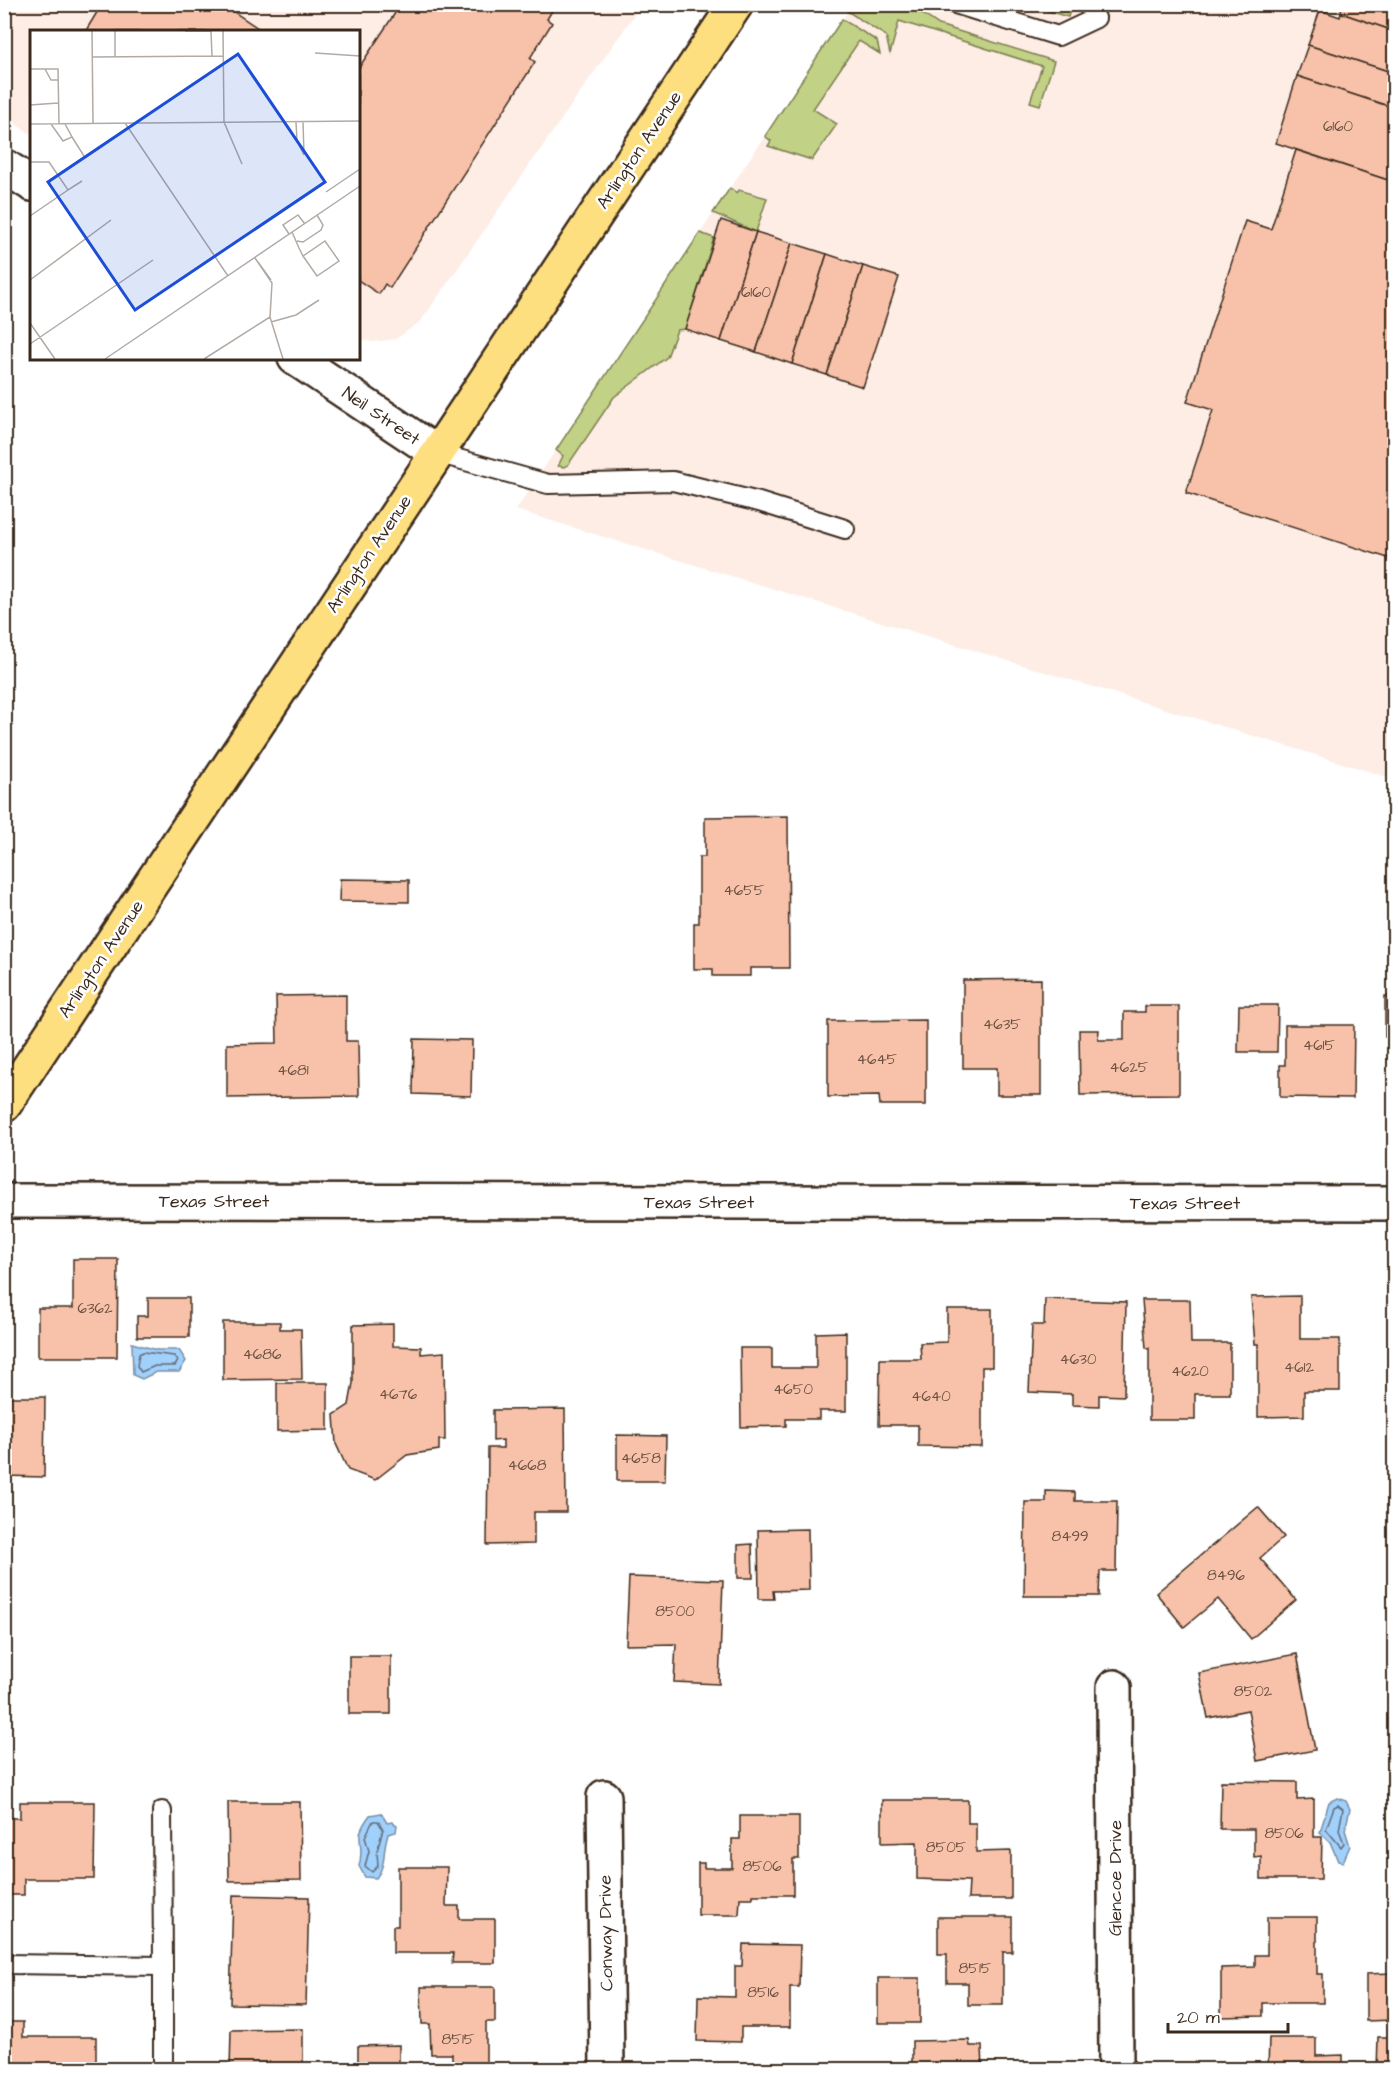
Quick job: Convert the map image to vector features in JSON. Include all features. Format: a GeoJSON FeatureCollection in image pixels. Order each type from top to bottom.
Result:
{"type":"FeatureCollection","features":[{"type":"Feature","properties":{"kind":"main road","name":"Arlington Avenue"},"geometry":{"type":"LineString","coordinates":[[4,1105],[736,4]]}},
{"type":"Feature","properties":{"kind":"street"},"geometry":{"type":"LineString","coordinates":[[4,166],[30,183]]}},
{"type":"Feature","properties":{"kind":"street","name":"Neil Street"},"geometry":{"type":"LineString","coordinates":[[298,360],[437,453]]}},
{"type":"Feature","properties":{"kind":"street","name":"Texas Street"},"geometry":{"type":"LineString","coordinates":[[4,1201],[1395,1203]]}},
{"type":"Feature","properties":{"kind":"street","name":"Glencoe Drive"},"geometry":{"type":"LineString","coordinates":[[1114,1687],[1116,2070]]}},
{"type":"Feature","properties":{"kind":"street","name":"Conway Drive"},"geometry":{"type":"LineString","coordinates":[[604,1797],[607,2070]]}},
{"type":"Feature","properties":{"kind":"lane"},"geometry":{"type":"LineString","coordinates":[[955,4],[1058,36],[1095,18],[1087,4]]}},
{"type":"Feature","properties":{"kind":"lane"},"geometry":{"type":"LineString","coordinates":[[437,453],[548,484],[672,481],[759,502],[845,529]]}},
{"type":"Feature","properties":{"kind":"lane"},"geometry":{"type":"LineString","coordinates":[[162,1811],[163,2070]]}},
{"type":"Feature","properties":{"kind":"lane"},"geometry":{"type":"LineString","coordinates":[[4,1964],[163,1966]]}},
{"type":"Feature","properties":{"kind":"shaded area"},"geometry":{"type":"Polygon","coordinates":[[[4,5],[641,5],[421,321],[396,339],[372,342],[360,339],[360,30],[30,30],[30,133],[5,117],[4,5]]]}},
{"type":"Feature","properties":{"kind":"shaded area"},"geometry":{"type":"Polygon","coordinates":[[[852,5],[1394,5],[1394,779],[516,510],[852,5]]]}},
{"type":"Feature","properties":{"kind":"green space"},"geometry":{"type":"Polygon","coordinates":[[[852,4],[909,5],[939,25],[1054,61],[1040,105],[1030,102],[1042,66],[899,21],[890,54],[886,36],[847,11],[852,4]]]}},
{"type":"Feature","properties":{"kind":"green space"},"geometry":{"type":"Polygon","coordinates":[[[1072,4],[1068,17],[1028,5],[1072,4]]]}},
{"type":"Feature","properties":{"kind":"green space"},"geometry":{"type":"Polygon","coordinates":[[[842,19],[877,41],[880,54],[859,41],[813,109],[837,124],[812,160],[768,146],[771,141],[765,136],[842,19]]]}},
{"type":"Feature","properties":{"kind":"green space"},"geometry":{"type":"Polygon","coordinates":[[[730,188],[737,193],[739,190],[767,198],[756,232],[713,213],[730,188]]]}},
{"type":"Feature","properties":{"kind":"green space"},"geometry":{"type":"Polygon","coordinates":[[[700,233],[714,238],[685,329],[677,330],[667,357],[614,397],[568,465],[558,466],[563,456],[556,450],[700,233]]]}},
{"type":"Feature","properties":{"kind":"water"},"geometry":{"type":"Polygon","coordinates":[[[132,1343],[157,1350],[179,1350],[186,1361],[179,1372],[156,1372],[142,1379],[133,1375],[132,1343]]]}},
{"type":"Feature","properties":{"kind":"water"},"geometry":{"type":"Polygon","coordinates":[[[1337,1798],[1346,1801],[1350,1809],[1345,1830],[1350,1846],[1343,1862],[1338,1861],[1330,1842],[1320,1832],[1329,1802],[1337,1798]]]}},
{"type":"Feature","properties":{"kind":"water"},"geometry":{"type":"Polygon","coordinates":[[[381,1813],[387,1823],[392,1822],[397,1825],[396,1832],[388,1834],[383,1863],[376,1878],[365,1877],[359,1866],[361,1830],[370,1815],[381,1813]]]}},
{"type":"Feature","properties":{"kind":"building"},"geometry":{"type":"Polygon","coordinates":[[[102,4],[222,4],[261,30],[86,30],[102,4]]]}},
{"type":"Feature","properties":{"kind":"building"},"geometry":{"type":"Polygon","coordinates":[[[401,4],[556,4],[547,19],[552,23],[530,58],[535,62],[390,288],[385,284],[379,294],[360,281],[360,66],[401,4]]]}},
{"type":"Feature","properties":{"kind":"building"},"geometry":{"type":"Polygon","coordinates":[[[1342,4],[1394,4],[1394,31],[1341,13],[1342,4]]]}},
{"type":"Feature","properties":{"kind":"building"},"geometry":{"type":"Polygon","coordinates":[[[1320,10],[1340,17],[1341,13],[1394,31],[1394,73],[1308,45],[1320,10]]]}},
{"type":"Feature","properties":{"kind":"building"},"geometry":{"type":"Polygon","coordinates":[[[1308,45],[1394,73],[1394,108],[1297,76],[1308,45]]]}},
{"type":"Feature","properties":{"kind":"building"},"geometry":{"type":"Polygon","coordinates":[[[1297,76],[1394,108],[1394,182],[1276,143],[1297,76]]]}},
{"type":"Feature","properties":{"kind":"building"},"geometry":{"type":"Polygon","coordinates":[[[1296,150],[1394,182],[1394,560],[1186,493],[1213,410],[1187,402],[1245,221],[1271,229],[1296,150]]]}},
{"type":"Feature","properties":{"kind":"building"},"geometry":{"type":"Polygon","coordinates":[[[721,220],[756,232],[721,341],[685,329],[721,220]]]}},
{"type":"Feature","properties":{"kind":"building"},"geometry":{"type":"Polygon","coordinates":[[[756,232],[792,243],[756,352],[721,341],[756,232]]]}},
{"type":"Feature","properties":{"kind":"building"},"geometry":{"type":"Polygon","coordinates":[[[792,243],[827,254],[792,364],[756,352],[792,243]]]}},
{"type":"Feature","properties":{"kind":"building"},"geometry":{"type":"Polygon","coordinates":[[[827,254],[863,266],[827,375],[792,364],[827,254]]]}},
{"type":"Feature","properties":{"kind":"building"},"geometry":{"type":"Polygon","coordinates":[[[863,266],[899,277],[863,387],[827,375],[863,266]]]}},
{"type":"Feature","properties":{"kind":"building"},"geometry":{"type":"Polygon","coordinates":[[[788,816],[789,968],[750,968],[750,976],[713,976],[713,969],[694,969],[694,923],[699,923],[699,857],[705,857],[705,817],[788,816]]]}},
{"type":"Feature","properties":{"kind":"building"},"geometry":{"type":"Polygon","coordinates":[[[340,879],[409,880],[409,902],[339,901],[340,879]]]}},
{"type":"Feature","properties":{"kind":"building"},"geometry":{"type":"Polygon","coordinates":[[[1041,979],[1041,1095],[997,1095],[997,1068],[963,1068],[963,980],[1041,979]]]}},
{"type":"Feature","properties":{"kind":"building"},"geometry":{"type":"Polygon","coordinates":[[[346,995],[346,1041],[358,1041],[359,1096],[227,1098],[227,1044],[277,1043],[276,996],[346,995]]]}},
{"type":"Feature","properties":{"kind":"building"},"geometry":{"type":"Polygon","coordinates":[[[1385,996],[1394,996],[1394,1037],[1385,1037],[1385,996]]]}},
{"type":"Feature","properties":{"kind":"building"},"geometry":{"type":"Polygon","coordinates":[[[1239,1005],[1278,1005],[1277,1052],[1238,1052],[1239,1005]]]}},
{"type":"Feature","properties":{"kind":"building"},"geometry":{"type":"Polygon","coordinates":[[[1145,1006],[1179,1006],[1179,1094],[1080,1095],[1079,1030],[1099,1030],[1098,1040],[1124,1040],[1124,1012],[1145,1012],[1145,1006]]]}},
{"type":"Feature","properties":{"kind":"building"},"geometry":{"type":"Polygon","coordinates":[[[926,1020],[926,1105],[880,1105],[879,1096],[828,1097],[828,1021],[926,1020]]]}},
{"type":"Feature","properties":{"kind":"building"},"geometry":{"type":"Polygon","coordinates":[[[1285,1025],[1354,1025],[1353,1098],[1280,1097],[1280,1065],[1285,1065],[1285,1025]]]}},
{"type":"Feature","properties":{"kind":"building"},"geometry":{"type":"Polygon","coordinates":[[[414,1039],[472,1040],[471,1096],[413,1094],[414,1039]]]}},
{"type":"Feature","properties":{"kind":"building"},"geometry":{"type":"Polygon","coordinates":[[[73,1259],[118,1259],[117,1357],[38,1357],[38,1308],[73,1308],[73,1259]]]}},
{"type":"Feature","properties":{"kind":"building"},"geometry":{"type":"Polygon","coordinates":[[[1300,1296],[1300,1339],[1340,1339],[1340,1391],[1304,1391],[1304,1416],[1258,1417],[1258,1344],[1255,1344],[1251,1297],[1300,1296]]]}},
{"type":"Feature","properties":{"kind":"building"},"geometry":{"type":"Polygon","coordinates":[[[148,1298],[189,1298],[189,1337],[137,1337],[137,1316],[148,1316],[148,1298]]]}},
{"type":"Feature","properties":{"kind":"building"},"geometry":{"type":"Polygon","coordinates":[[[1045,1299],[1126,1302],[1124,1396],[1099,1395],[1099,1406],[1072,1405],[1072,1394],[1029,1392],[1032,1325],[1044,1325],[1045,1299]]]}},
{"type":"Feature","properties":{"kind":"building"},"geometry":{"type":"Polygon","coordinates":[[[1142,1300],[1190,1300],[1191,1343],[1230,1343],[1230,1394],[1195,1394],[1195,1420],[1149,1420],[1149,1348],[1146,1348],[1142,1300]]]}},
{"type":"Feature","properties":{"kind":"building"},"geometry":{"type":"Polygon","coordinates":[[[947,1309],[992,1309],[992,1367],[982,1367],[982,1447],[918,1446],[918,1425],[879,1425],[880,1359],[921,1359],[920,1343],[947,1342],[947,1309]]]}},
{"type":"Feature","properties":{"kind":"building"},"geometry":{"type":"Polygon","coordinates":[[[223,1322],[280,1322],[280,1329],[301,1329],[302,1379],[223,1380],[223,1322]]]}},
{"type":"Feature","properties":{"kind":"building"},"geometry":{"type":"Polygon","coordinates":[[[393,1324],[393,1346],[421,1347],[421,1354],[444,1352],[445,1440],[439,1440],[439,1450],[407,1455],[375,1480],[348,1470],[336,1444],[334,1415],[349,1405],[353,1383],[353,1325],[393,1324]]]}},
{"type":"Feature","properties":{"kind":"building"},"geometry":{"type":"Polygon","coordinates":[[[846,1332],[846,1411],[819,1411],[819,1419],[786,1419],[786,1426],[741,1427],[740,1348],[772,1348],[772,1368],[816,1368],[816,1333],[846,1332]]]}},
{"type":"Feature","properties":{"kind":"building"},"geometry":{"type":"Polygon","coordinates":[[[277,1383],[328,1383],[328,1430],[277,1431],[277,1383]]]}},
{"type":"Feature","properties":{"kind":"building"},"geometry":{"type":"Polygon","coordinates":[[[4,1397],[45,1397],[44,1477],[4,1476],[4,1397]]]}},
{"type":"Feature","properties":{"kind":"building"},"geometry":{"type":"Polygon","coordinates":[[[565,1409],[566,1512],[534,1512],[534,1544],[487,1545],[488,1448],[503,1448],[503,1440],[493,1441],[493,1410],[565,1409]]]}},
{"type":"Feature","properties":{"kind":"building"},"geometry":{"type":"Polygon","coordinates":[[[617,1435],[666,1436],[665,1481],[617,1481],[617,1435]]]}},
{"type":"Feature","properties":{"kind":"building"},"geometry":{"type":"Polygon","coordinates":[[[1046,1491],[1075,1492],[1075,1501],[1117,1501],[1116,1571],[1100,1571],[1099,1596],[1024,1596],[1025,1502],[1046,1502],[1046,1491]]]}},
{"type":"Feature","properties":{"kind":"building"},"geometry":{"type":"Polygon","coordinates":[[[1258,1507],[1284,1537],[1260,1558],[1296,1600],[1251,1639],[1218,1599],[1184,1627],[1156,1593],[1258,1507]]]}},
{"type":"Feature","properties":{"kind":"building"},"geometry":{"type":"Polygon","coordinates":[[[808,1529],[809,1590],[773,1591],[774,1599],[759,1599],[758,1530],[808,1529]]]}},
{"type":"Feature","properties":{"kind":"building"},"geometry":{"type":"Polygon","coordinates":[[[752,1544],[753,1578],[738,1578],[738,1545],[752,1544]]]}},
{"type":"Feature","properties":{"kind":"building"},"geometry":{"type":"Polygon","coordinates":[[[629,1577],[723,1580],[719,1684],[674,1682],[676,1644],[626,1645],[629,1577]]]}},
{"type":"Feature","properties":{"kind":"building"},"geometry":{"type":"Polygon","coordinates":[[[1297,1654],[1315,1750],[1257,1761],[1248,1710],[1208,1718],[1199,1673],[1297,1654]]]}},
{"type":"Feature","properties":{"kind":"building"},"geometry":{"type":"Polygon","coordinates":[[[349,1656],[391,1656],[391,1714],[349,1714],[349,1656]]]}},
{"type":"Feature","properties":{"kind":"building"},"geometry":{"type":"Polygon","coordinates":[[[1221,1781],[1297,1782],[1297,1800],[1314,1799],[1314,1837],[1322,1837],[1321,1879],[1261,1879],[1261,1856],[1254,1857],[1254,1829],[1220,1829],[1221,1781]]]}},
{"type":"Feature","properties":{"kind":"building"},"geometry":{"type":"Polygon","coordinates":[[[882,1800],[968,1800],[968,1823],[976,1823],[976,1852],[1011,1851],[1011,1899],[968,1899],[969,1881],[917,1879],[917,1842],[882,1843],[882,1800]]]}},
{"type":"Feature","properties":{"kind":"building"},"geometry":{"type":"Polygon","coordinates":[[[20,1802],[95,1802],[94,1879],[24,1879],[24,1895],[4,1895],[4,1818],[20,1818],[20,1802]]]}},
{"type":"Feature","properties":{"kind":"building"},"geometry":{"type":"Polygon","coordinates":[[[228,1802],[300,1802],[301,1880],[229,1881],[228,1802]]]}},
{"type":"Feature","properties":{"kind":"building"},"geometry":{"type":"Polygon","coordinates":[[[740,1816],[799,1816],[799,1859],[793,1859],[793,1895],[753,1895],[753,1898],[740,1898],[739,1915],[698,1915],[698,1863],[704,1863],[704,1868],[732,1868],[732,1839],[740,1839],[740,1816]]]}},
{"type":"Feature","properties":{"kind":"building"},"geometry":{"type":"Polygon","coordinates":[[[398,1867],[447,1867],[446,1906],[459,1906],[459,1919],[495,1919],[495,1963],[452,1963],[453,1953],[393,1953],[393,1926],[398,1926],[398,1867]]]}},
{"type":"Feature","properties":{"kind":"building"},"geometry":{"type":"Polygon","coordinates":[[[233,1895],[309,1897],[306,2005],[230,2004],[233,1895]]]}},
{"type":"Feature","properties":{"kind":"building"},"geometry":{"type":"Polygon","coordinates":[[[938,1917],[1012,1917],[1012,1952],[1003,1952],[1003,2005],[968,2005],[968,1983],[947,1983],[947,1954],[938,1954],[938,1917]]]}},
{"type":"Feature","properties":{"kind":"building"},"geometry":{"type":"Polygon","coordinates":[[[1267,1917],[1317,1917],[1317,1974],[1323,1974],[1323,2003],[1263,2003],[1263,2016],[1221,2017],[1221,1968],[1255,1967],[1255,1955],[1267,1955],[1267,1917]]]}},
{"type":"Feature","properties":{"kind":"building"},"geometry":{"type":"Polygon","coordinates":[[[743,1944],[800,1945],[799,1987],[790,1987],[790,2027],[741,2027],[741,2042],[697,2041],[698,1996],[735,1997],[735,1966],[742,1966],[743,1944]]]}},
{"type":"Feature","properties":{"kind":"building"},"geometry":{"type":"Polygon","coordinates":[[[1394,1973],[1394,2020],[1366,2021],[1366,1974],[1394,1973]]]}},
{"type":"Feature","properties":{"kind":"building"},"geometry":{"type":"Polygon","coordinates":[[[878,1978],[920,1978],[920,2023],[878,2023],[878,1978]]]}},
{"type":"Feature","properties":{"kind":"building"},"geometry":{"type":"Polygon","coordinates":[[[421,1987],[495,1987],[495,2022],[486,2022],[486,2070],[452,2070],[452,2054],[431,2054],[430,2024],[422,2024],[421,1987]]]}},
{"type":"Feature","properties":{"kind":"building"},"geometry":{"type":"Polygon","coordinates":[[[4,2022],[23,2022],[23,2037],[96,2037],[96,2070],[4,2070],[4,2022]]]}},
{"type":"Feature","properties":{"kind":"building"},"geometry":{"type":"Polygon","coordinates":[[[303,2029],[303,2070],[230,2070],[231,2030],[303,2029]]]}},
{"type":"Feature","properties":{"kind":"building"},"geometry":{"type":"Polygon","coordinates":[[[1378,2037],[1394,2037],[1394,2070],[1377,2070],[1378,2037]]]}},
{"type":"Feature","properties":{"kind":"building"},"geometry":{"type":"Polygon","coordinates":[[[1269,2038],[1316,2038],[1316,2056],[1343,2055],[1343,2070],[1268,2070],[1269,2038]]]}},
{"type":"Feature","properties":{"kind":"building"},"geometry":{"type":"Polygon","coordinates":[[[969,2040],[970,2046],[982,2046],[983,2070],[912,2070],[912,2041],[969,2040]]]}},
{"type":"Feature","properties":{"kind":"building"},"geometry":{"type":"Polygon","coordinates":[[[399,2045],[399,2070],[358,2070],[358,2046],[399,2045]]]}},
{"type":"Feature","properties":{"kind":"building"},"geometry":{"type":"Polygon","coordinates":[[[740,2064],[740,2070],[699,2070],[699,2065],[740,2064]]]}}]}
